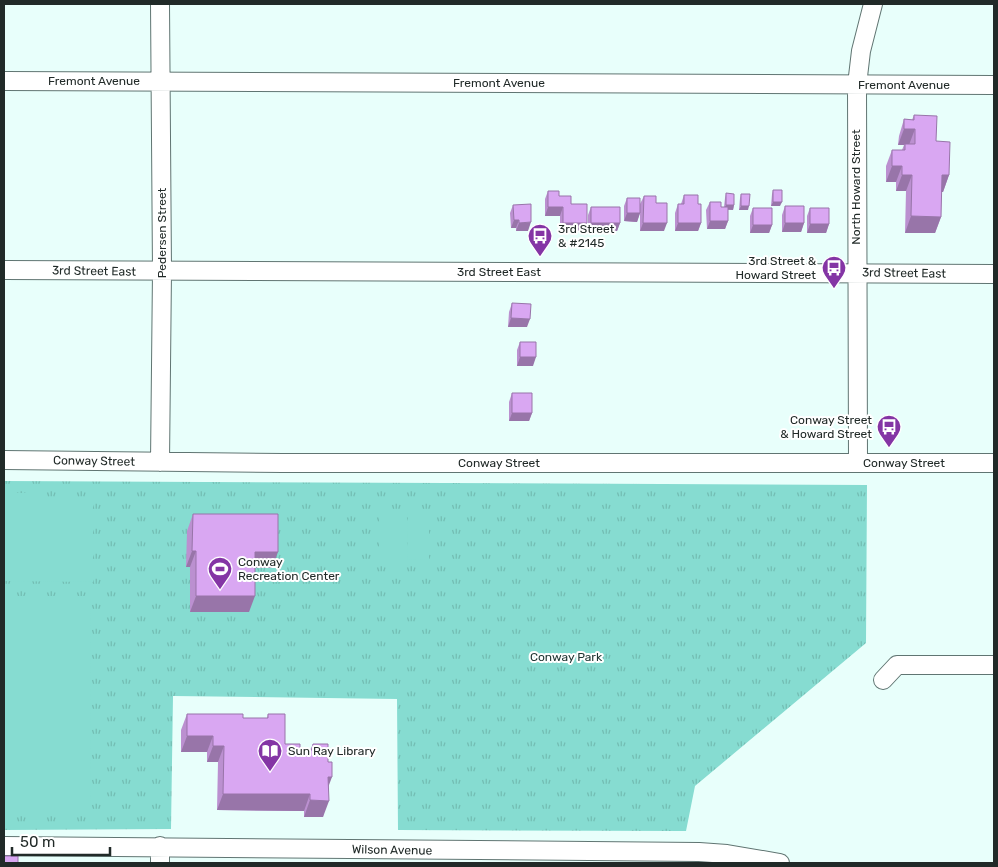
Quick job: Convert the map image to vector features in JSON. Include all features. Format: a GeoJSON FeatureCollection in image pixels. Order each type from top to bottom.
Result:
{"type":"FeatureCollection","features":[{"type":"Feature","properties":{"kind":"street","name":"Pedersen Street"},"geometry":{"type":"LineString","coordinates":[[160,4],[162,271],[160,462]]}},
{"type":"Feature","properties":{"kind":"street","name":"North Howard Street"},"geometry":{"type":"LineString","coordinates":[[858,462],[857,85],[861,51],[873,4]]}},
{"type":"Feature","properties":{"kind":"street","name":"Fremont Avenue"},"geometry":{"type":"LineString","coordinates":[[4,81],[994,85]]}},
{"type":"Feature","properties":{"kind":"street","name":"3rd Street East"},"geometry":{"type":"LineString","coordinates":[[4,270],[994,274]]}},
{"type":"Feature","properties":{"kind":"street","name":"Conway Street"},"geometry":{"type":"LineString","coordinates":[[4,460],[160,462],[994,463]]}},
{"type":"Feature","properties":{"kind":"street"},"geometry":{"type":"LineString","coordinates":[[883,680],[897,665],[994,666]]}},
{"type":"Feature","properties":{"kind":"street","name":"Wilson Avenue"},"geometry":{"type":"LineString","coordinates":[[4,846],[160,855],[699,852],[727,854],[780,863]]}},
{"type":"Feature","properties":{"kind":"green space","name":"Conway Park"},"geometry":{"type":"Polygon","coordinates":[[[4,481],[867,485],[866,643],[695,786],[686,831],[398,830],[397,699],[173,696],[171,829],[4,830],[4,481]]]}},
{"type":"Feature","properties":{"kind":"green space"},"geometry":{"type":"Polygon","coordinates":[[[4,493],[27,493],[27,502],[93,502],[93,582],[4,581],[4,493]]]}},
{"type":"Feature","properties":{"kind":"green space"},"geometry":{"type":"Polygon","coordinates":[[[379,513],[401,513],[401,559],[379,559],[379,513]]]}},
{"type":"Feature","properties":{"kind":"green space"},"geometry":{"type":"Polygon","coordinates":[[[408,513],[429,513],[429,560],[407,559],[408,513]]]}},
{"type":"Feature","properties":{"kind":"green space"},"geometry":{"type":"Polygon","coordinates":[[[4,596],[91,596],[90,809],[4,809],[4,596]]]}},
{"type":"Feature","properties":{"kind":"building"},"geometry":{"type":"Polygon","coordinates":[[[914,115],[937,116],[936,141],[950,142],[949,175],[942,175],[941,217],[911,216],[912,175],[902,175],[902,166],[892,166],[892,150],[905,150],[905,144],[915,144],[915,129],[904,129],[904,119],[914,120],[914,115]]]}},
{"type":"Feature","properties":{"kind":"building"},"geometry":{"type":"Polygon","coordinates":[[[773,190],[782,190],[782,202],[773,202],[773,190]]]}},
{"type":"Feature","properties":{"kind":"building"},"geometry":{"type":"Polygon","coordinates":[[[548,191],[559,191],[559,196],[571,196],[571,204],[587,204],[587,223],[563,223],[563,207],[548,207],[548,191]]]}},
{"type":"Feature","properties":{"kind":"building"},"geometry":{"type":"Polygon","coordinates":[[[726,193],[734,194],[734,205],[726,205],[726,193]]]}},
{"type":"Feature","properties":{"kind":"building"},"geometry":{"type":"Polygon","coordinates":[[[741,194],[750,194],[749,206],[741,206],[741,194]]]}},
{"type":"Feature","properties":{"kind":"building"},"geometry":{"type":"Polygon","coordinates":[[[684,195],[698,195],[698,204],[701,204],[701,223],[678,223],[678,204],[684,204],[684,195]]]}},
{"type":"Feature","properties":{"kind":"building"},"geometry":{"type":"Polygon","coordinates":[[[644,196],[656,196],[656,203],[667,203],[667,223],[643,223],[644,196]]]}},
{"type":"Feature","properties":{"kind":"building"},"geometry":{"type":"Polygon","coordinates":[[[627,198],[640,198],[640,213],[627,213],[627,198]]]}},
{"type":"Feature","properties":{"kind":"building"},"geometry":{"type":"Polygon","coordinates":[[[710,202],[721,202],[721,207],[728,207],[728,221],[710,221],[710,202]]]}},
{"type":"Feature","properties":{"kind":"building"},"geometry":{"type":"Polygon","coordinates":[[[531,204],[531,222],[519,223],[519,220],[514,220],[513,205],[531,204]]]}},
{"type":"Feature","properties":{"kind":"building"},"geometry":{"type":"Polygon","coordinates":[[[785,206],[804,206],[804,223],[785,223],[785,206]]]}},
{"type":"Feature","properties":{"kind":"building"},"geometry":{"type":"Polygon","coordinates":[[[591,207],[620,207],[620,223],[591,223],[591,207]]]}},
{"type":"Feature","properties":{"kind":"building"},"geometry":{"type":"Polygon","coordinates":[[[753,208],[772,208],[772,225],[753,225],[753,208]]]}},
{"type":"Feature","properties":{"kind":"building"},"geometry":{"type":"Polygon","coordinates":[[[810,208],[829,208],[829,224],[810,224],[810,208]]]}},
{"type":"Feature","properties":{"kind":"building"},"geometry":{"type":"Polygon","coordinates":[[[512,303],[531,304],[530,319],[511,318],[512,303]]]}},
{"type":"Feature","properties":{"kind":"building"},"geometry":{"type":"Polygon","coordinates":[[[520,342],[536,342],[536,357],[520,357],[520,342]]]}},
{"type":"Feature","properties":{"kind":"building"},"geometry":{"type":"Polygon","coordinates":[[[512,393],[532,393],[532,413],[512,413],[512,393]]]}},
{"type":"Feature","properties":{"kind":"building","name":"Conway Recreation Center"},"geometry":{"type":"Polygon","coordinates":[[[193,514],[278,514],[278,552],[255,552],[255,596],[196,596],[196,551],[192,551],[193,514]]]}},
{"type":"Feature","properties":{"kind":"building","name":"Sun Ray Library"},"geometry":{"type":"Polygon","coordinates":[[[187,714],[243,714],[243,718],[268,718],[268,714],[285,714],[285,744],[300,744],[300,750],[312,750],[313,744],[328,744],[328,762],[332,762],[332,777],[328,777],[329,801],[310,800],[310,794],[223,794],[224,746],[213,746],[213,736],[187,736],[187,714]]]}},
{"type":"Feature","properties":{"kind":"building"},"geometry":{"type":"Polygon","coordinates":[[[4,856],[18,856],[18,863],[4,863],[4,856]]]}},
{"type":"Feature","properties":{"kind":"place","name":"3rd Street & #2145"},"geometry":{"type":"Point","coordinates":[540,257]}},
{"type":"Feature","properties":{"kind":"place","name":"3rd Street & Howard Street"},"geometry":{"type":"Point","coordinates":[834,289]}},
{"type":"Feature","properties":{"kind":"place","name":"Conway Street & Howard Street"},"geometry":{"type":"Point","coordinates":[889,448]}},
{"type":"Feature","properties":{"kind":"place","name":"Conway Recreation Center"},"geometry":{"type":"Point","coordinates":[220,590]}},
{"type":"Feature","properties":{"kind":"place","name":"Sun Ray Library"},"geometry":{"type":"Point","coordinates":[270,772]}}]}
